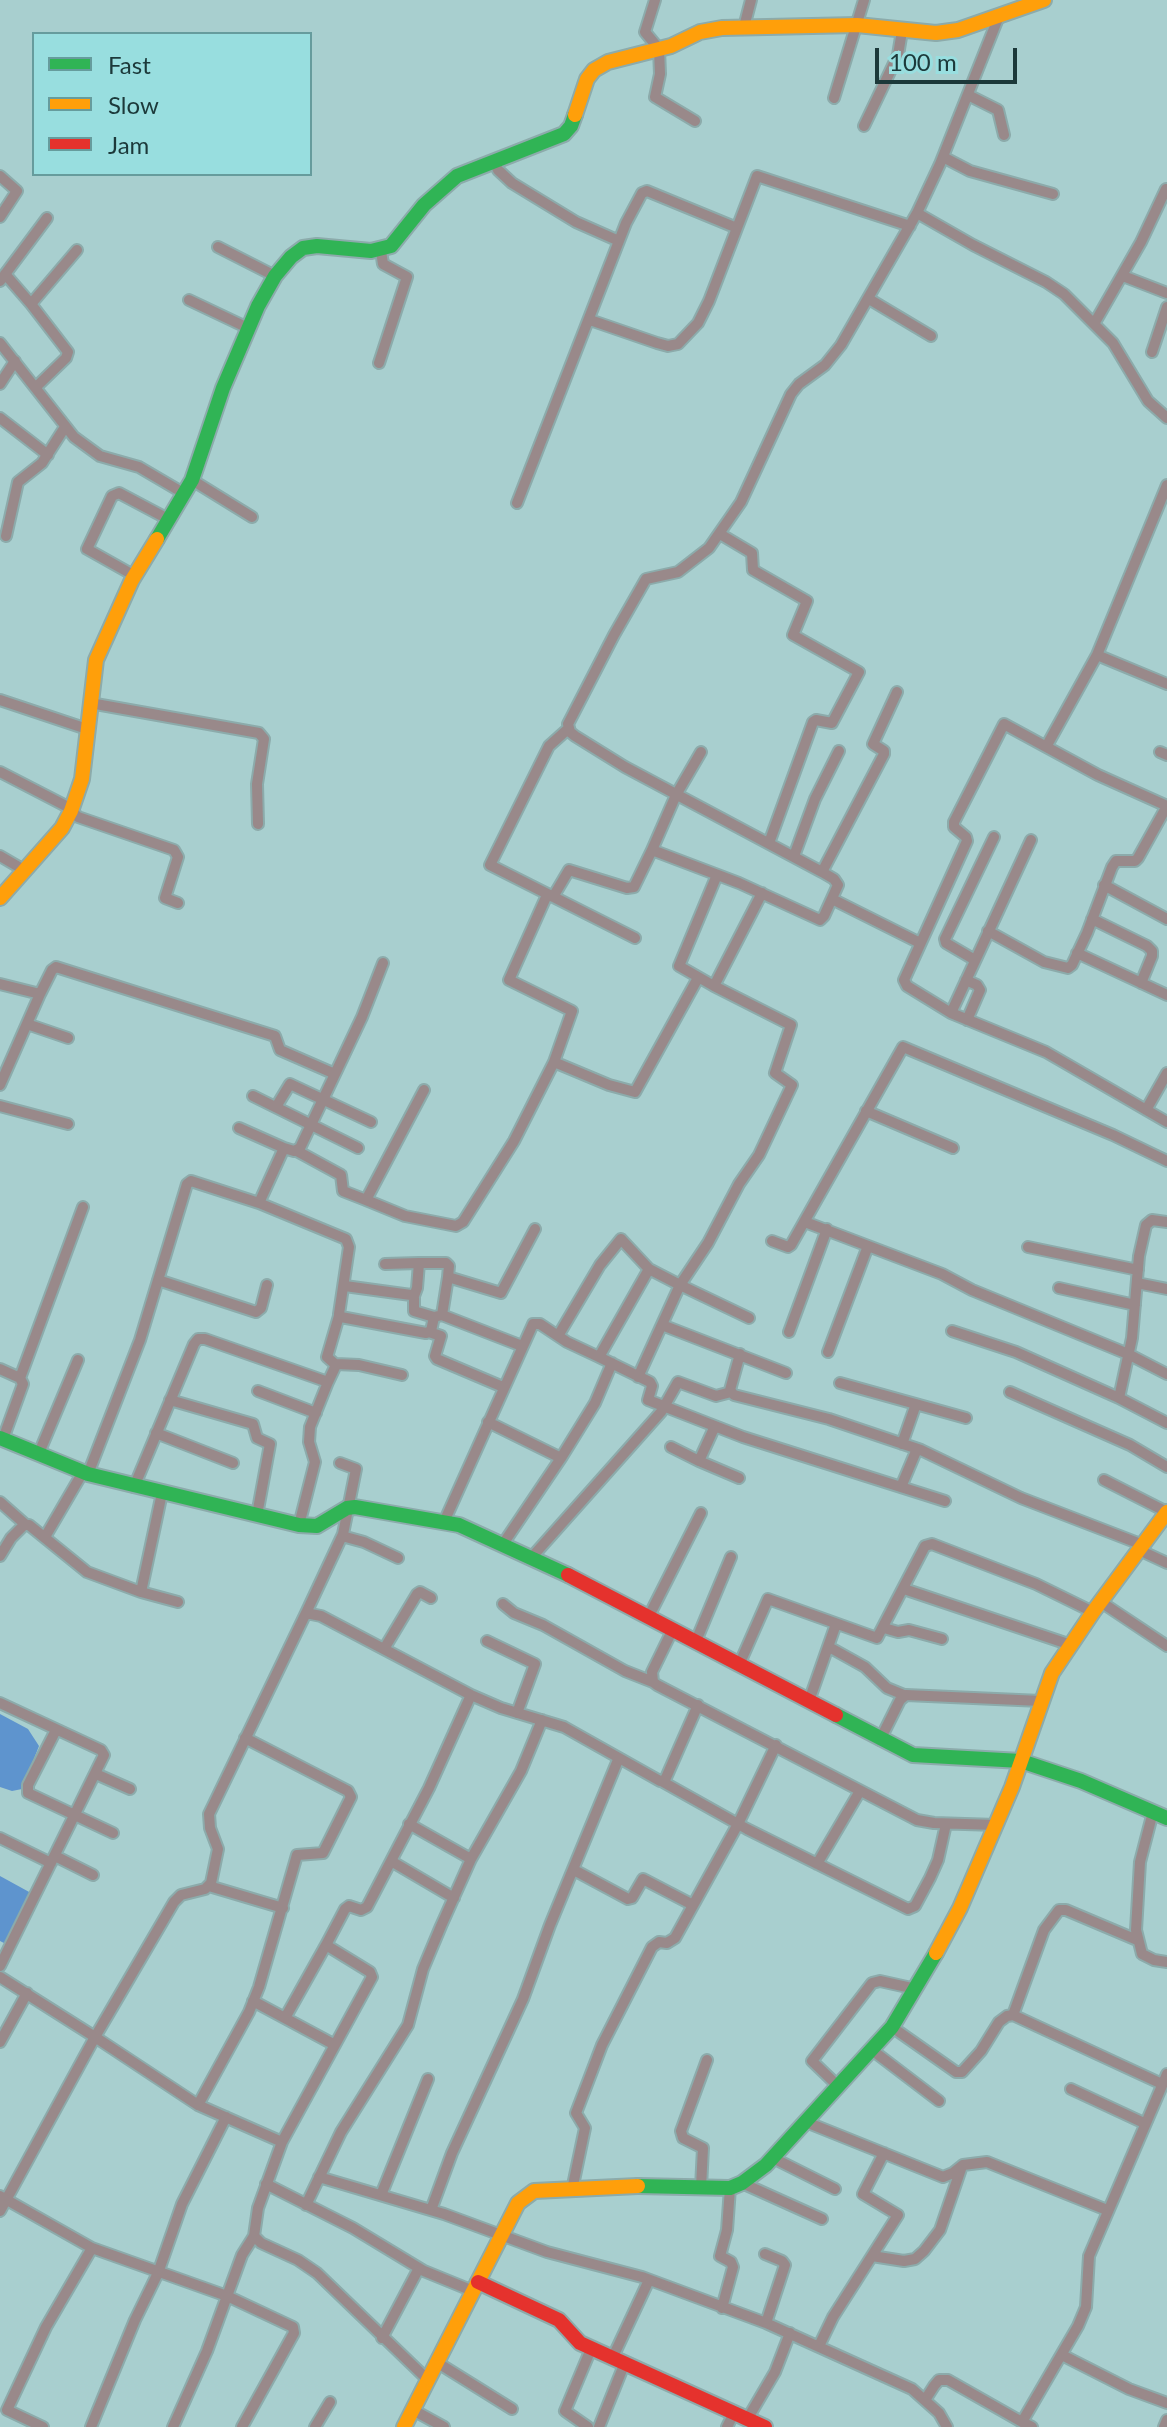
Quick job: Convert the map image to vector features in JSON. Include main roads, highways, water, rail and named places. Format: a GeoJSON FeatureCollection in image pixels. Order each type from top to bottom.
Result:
{"type":"FeatureCollection","features":[{"type":"Feature","properties":{"kind":"water"},"geometry":{"type":"Polygon","coordinates":[[[0,1714],[28,1729],[39,1746],[22,1789],[12,1791],[0,1787],[0,1714]]]}},
{"type":"Feature","properties":{"kind":"water"},"geometry":{"type":"Polygon","coordinates":[[[0,1876],[31,1893],[6,1944],[0,1941],[0,1876]]]}}]}
